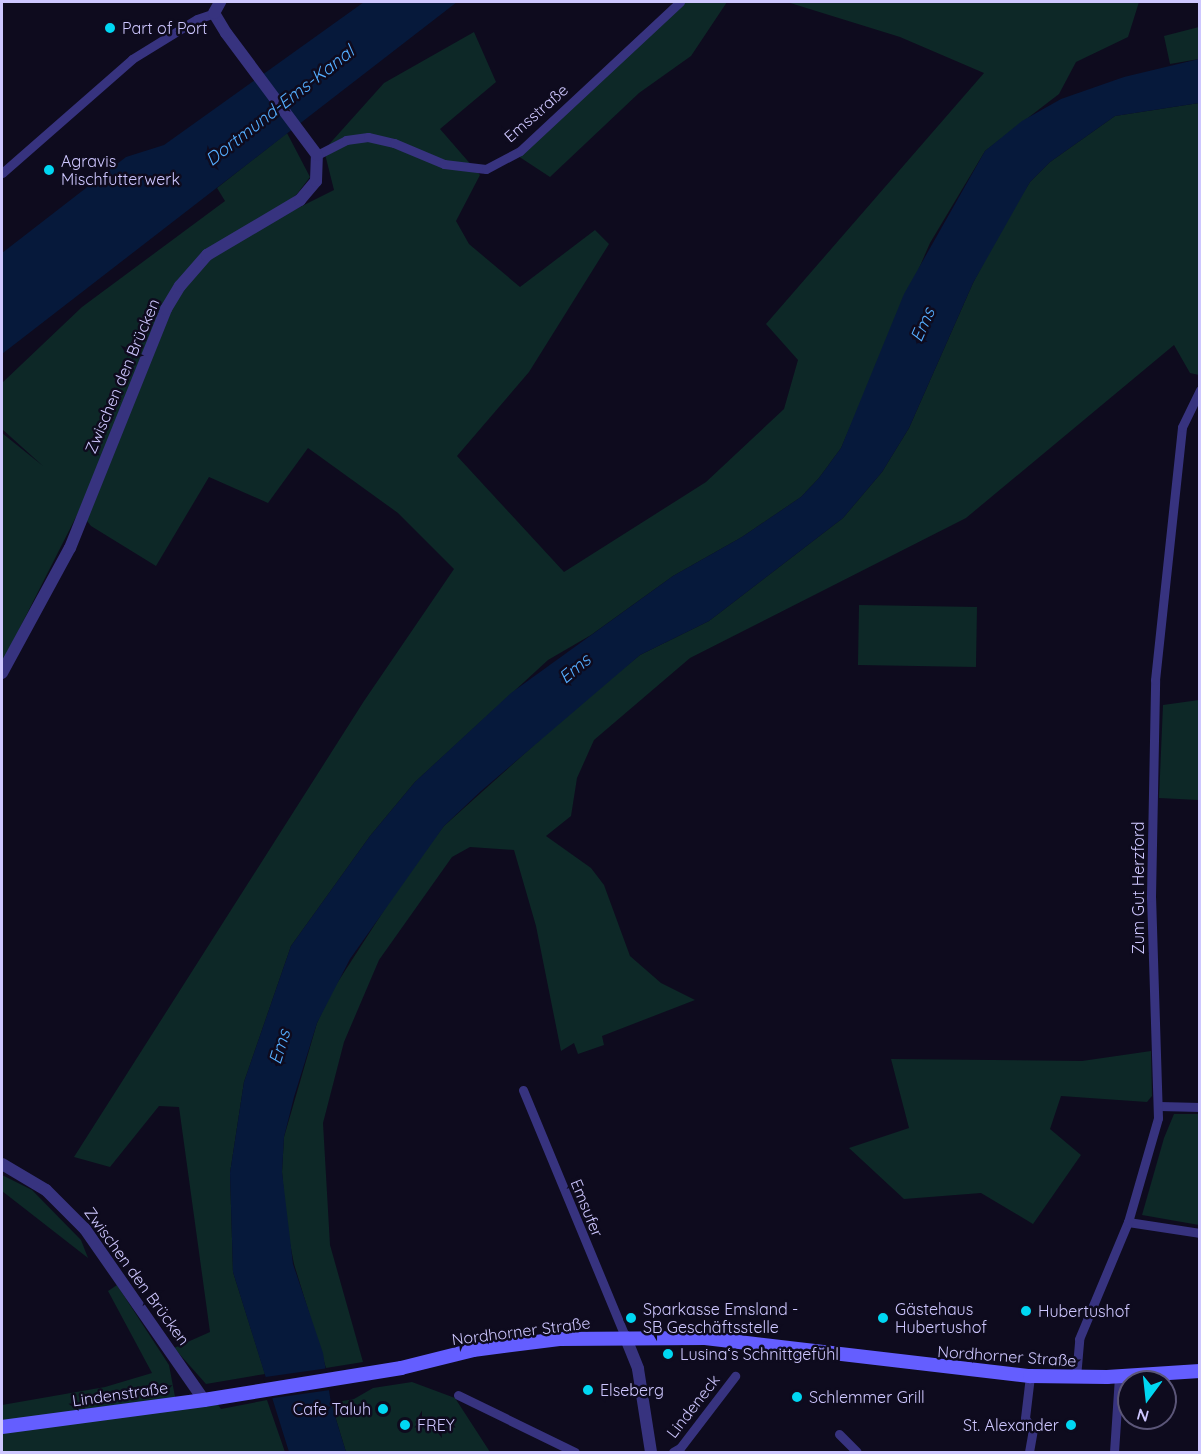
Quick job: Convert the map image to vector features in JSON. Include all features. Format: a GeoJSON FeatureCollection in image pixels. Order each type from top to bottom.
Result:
{"type":"FeatureCollection","features":[{"type":"Feature","properties":{"kind":"main road","name":"Nordhorner Straße"},"geometry":{"type":"LineString","coordinates":[[243,1393],[365,1374],[473,1350],[559,1339],[625,1336],[705,1338],[1030,1376],[1117,1377]]}},
{"type":"Feature","properties":{"kind":"main road","name":"Nordhorner Straße"},"geometry":{"type":"LineString","coordinates":[[1177,1373],[1200,1371]]}},
{"type":"Feature","properties":{"kind":"main road","name":"Lindenstraße"},"geometry":{"type":"LineString","coordinates":[[2,1428],[243,1393]]}},
{"type":"Feature","properties":{"kind":"street","name":"Emsstraße"},"geometry":{"type":"LineString","coordinates":[[317,155],[345,140],[368,137],[394,143],[444,164],[486,169],[520,151],[680,2]]}},
{"type":"Feature","properties":{"kind":"street"},"geometry":{"type":"LineString","coordinates":[[2,173],[132,59],[217,5],[243,57],[317,155]]}},
{"type":"Feature","properties":{"kind":"street","name":"Zwischen den Brücken"},"geometry":{"type":"LineString","coordinates":[[2,673],[70,548],[166,309],[180,286],[201,261],[224,242],[310,191],[318,172],[317,155]]}},
{"type":"Feature","properties":{"kind":"street","name":"Zum Gut Herzford"},"geometry":{"type":"LineString","coordinates":[[1076,1377],[1079,1339],[1128,1222],[1159,1106],[1151,897],[1155,680],[1182,427],[1200,390]]}},
{"type":"Feature","properties":{"kind":"street","name":"Emsufer"},"geometry":{"type":"LineString","coordinates":[[523,1090],[625,1336]]}},
{"type":"Feature","properties":{"kind":"street"},"geometry":{"type":"LineString","coordinates":[[1159,1106],[1200,1107]]}},
{"type":"Feature","properties":{"kind":"street","name":"Zwischen den Brücken"},"geometry":{"type":"LineString","coordinates":[[2,1164],[46,1190],[85,1229],[204,1400]]}},
{"type":"Feature","properties":{"kind":"street"},"geometry":{"type":"LineString","coordinates":[[1128,1222],[1200,1233]]}},
{"type":"Feature","properties":{"kind":"street"},"geometry":{"type":"LineString","coordinates":[[625,1336],[638,1369],[651,1452]]}},
{"type":"Feature","properties":{"kind":"street","name":"Lindeneck"},"geometry":{"type":"LineString","coordinates":[[673,1452],[680,1448],[735,1376]]}},
{"type":"Feature","properties":{"kind":"street"},"geometry":{"type":"LineString","coordinates":[[1029,1452],[1033,1430],[1025,1418],[1030,1376]]}},
{"type":"Feature","properties":{"kind":"street"},"geometry":{"type":"LineString","coordinates":[[458,1395],[575,1452]]}},
{"type":"Feature","properties":{"kind":"street"},"geometry":{"type":"LineString","coordinates":[[1114,1452],[1117,1407]]}},
{"type":"Feature","properties":{"kind":"street"},"geometry":{"type":"LineString","coordinates":[[839,1434],[857,1452]]}},
{"type":"Feature","properties":{"kind":"green space"},"geometry":{"type":"Polygon","coordinates":[[[681,2],[727,2],[691,56],[639,93],[550,177],[518,156],[681,2]]]}},
{"type":"Feature","properties":{"kind":"green space"},"geometry":{"type":"Polygon","coordinates":[[[787,2],[1139,2],[1128,37],[1076,62],[1059,94],[985,151],[930,243],[841,448],[819,478],[801,497],[742,537],[673,576],[591,635],[548,660],[415,782],[370,836],[291,946],[244,1082],[230,1173],[233,1272],[265,1374],[206,1384],[174,1348],[210,1332],[179,1107],[159,1106],[110,1167],[74,1157],[364,701],[454,569],[398,513],[308,448],[268,503],[209,477],[156,566],[91,526],[79,511],[2,663],[2,433],[43,466],[2,429],[2,383],[82,307],[225,201],[217,188],[287,133],[310,177],[297,194],[256,229],[334,190],[324,150],[384,83],[474,32],[496,82],[440,129],[480,175],[456,221],[469,244],[520,287],[595,230],[609,244],[529,372],[457,456],[564,572],[706,482],[784,409],[798,360],[766,324],[984,73],[900,37],[787,2]]]}},
{"type":"Feature","properties":{"kind":"green space"},"geometry":{"type":"Polygon","coordinates":[[[1199,27],[1199,59],[1170,64],[1164,36],[1199,27]]]}},
{"type":"Feature","properties":{"kind":"green space"},"geometry":{"type":"Polygon","coordinates":[[[1199,103],[1199,375],[1190,373],[1174,345],[966,518],[690,658],[594,740],[577,778],[571,816],[546,836],[591,868],[604,885],[630,956],[661,983],[695,1000],[602,1036],[604,1045],[578,1054],[574,1043],[561,1051],[536,926],[514,850],[470,847],[452,857],[379,960],[344,1042],[323,1123],[330,1245],[363,1362],[326,1368],[294,1264],[287,1228],[282,1172],[284,1137],[317,1023],[332,991],[408,873],[444,826],[582,702],[640,655],[709,621],[843,518],[882,472],[909,428],[973,283],[1006,220],[1030,182],[1050,162],[1115,116],[1199,103]]]}},
{"type":"Feature","properties":{"kind":"green space"},"geometry":{"type":"Polygon","coordinates":[[[859,605],[977,607],[976,667],[858,665],[859,605]]]}},
{"type":"Feature","properties":{"kind":"green space"},"geometry":{"type":"Polygon","coordinates":[[[1199,700],[1199,800],[1159,798],[1163,705],[1199,700]]]}},
{"type":"Feature","properties":{"kind":"green space"},"geometry":{"type":"Polygon","coordinates":[[[1151,1051],[1152,1096],[1147,1102],[1061,1096],[1050,1129],[1081,1155],[1033,1224],[981,1193],[904,1199],[849,1148],[909,1128],[891,1059],[1082,1061],[1151,1051]]]}},
{"type":"Feature","properties":{"kind":"green space"},"geometry":{"type":"Polygon","coordinates":[[[1174,1114],[1199,1114],[1199,1225],[1142,1215],[1164,1138],[1174,1114]]]}},
{"type":"Feature","properties":{"kind":"green space"},"geometry":{"type":"Polygon","coordinates":[[[2,1175],[32,1190],[81,1240],[88,1258],[2,1191],[2,1175]]]}},
{"type":"Feature","properties":{"kind":"green space"},"geometry":{"type":"Polygon","coordinates":[[[117,1285],[169,1365],[176,1402],[212,1396],[221,1409],[267,1400],[285,1452],[2,1452],[2,1405],[105,1387],[152,1373],[108,1291],[117,1285]]]}},
{"type":"Feature","properties":{"kind":"green space","name":"FREY"},"geometry":{"type":"Polygon","coordinates":[[[412,1382],[455,1398],[490,1452],[346,1452],[331,1403],[354,1399],[373,1388],[412,1382]]]}},
{"type":"Feature","properties":{"kind":"water","name":"Dortmund-Ems-Kanal"},"geometry":{"type":"Polygon","coordinates":[[[364,2],[457,2],[2,354],[2,253],[126,157],[164,145],[364,2]]]}},
{"type":"Feature","properties":{"kind":"water","name":"Ems"},"geometry":{"type":"Polygon","coordinates":[[[1199,59],[1199,103],[1115,116],[1050,162],[1030,182],[973,283],[909,428],[882,472],[843,518],[709,621],[640,655],[481,791],[444,826],[350,959],[317,1023],[284,1137],[282,1172],[293,1264],[323,1353],[331,1403],[346,1452],[289,1452],[233,1272],[230,1173],[244,1082],[291,946],[370,836],[415,782],[511,693],[673,576],[742,537],[801,497],[819,478],[841,448],[904,294],[985,151],[1022,121],[1061,99],[1124,77],[1199,59]]]}},
{"type":"Feature","properties":{"kind":"pier"},"geometry":{"type":"Polygon","coordinates":[[[329,1368],[332,1390],[267,1399],[264,1377],[329,1368]]]}},
{"type":"Feature","properties":{"kind":"place","name":"Part of Port"},"geometry":{"type":"Point","coordinates":[110,28]}},
{"type":"Feature","properties":{"kind":"place","name":"Agravis Mischfutterwerk"},"geometry":{"type":"Point","coordinates":[49,170]}},
{"type":"Feature","properties":{"kind":"place","name":"Hubertushof"},"geometry":{"type":"Point","coordinates":[1026,1311]}},
{"type":"Feature","properties":{"kind":"place","name":"Sparkasse Emsland - SB Geschäftsstelle"},"geometry":{"type":"Point","coordinates":[631,1318]}},
{"type":"Feature","properties":{"kind":"place","name":"Gästehaus Hubertushof"},"geometry":{"type":"Point","coordinates":[883,1318]}},
{"type":"Feature","properties":{"kind":"place","name":"Lusina‘s Schnittgefühl"},"geometry":{"type":"Point","coordinates":[668,1354]}},
{"type":"Feature","properties":{"kind":"place","name":"Elseberg"},"geometry":{"type":"Point","coordinates":[588,1390]}},
{"type":"Feature","properties":{"kind":"place","name":"Schlemmer Grill"},"geometry":{"type":"Point","coordinates":[797,1397]}},
{"type":"Feature","properties":{"kind":"place","name":"Cafe Taluh"},"geometry":{"type":"Point","coordinates":[383,1409]}},
{"type":"Feature","properties":{"kind":"place","name":"FREY"},"geometry":{"type":"Point","coordinates":[405,1425]}},
{"type":"Feature","properties":{"kind":"place","name":"St. Alexander"},"geometry":{"type":"Point","coordinates":[1071,1425]}}]}
